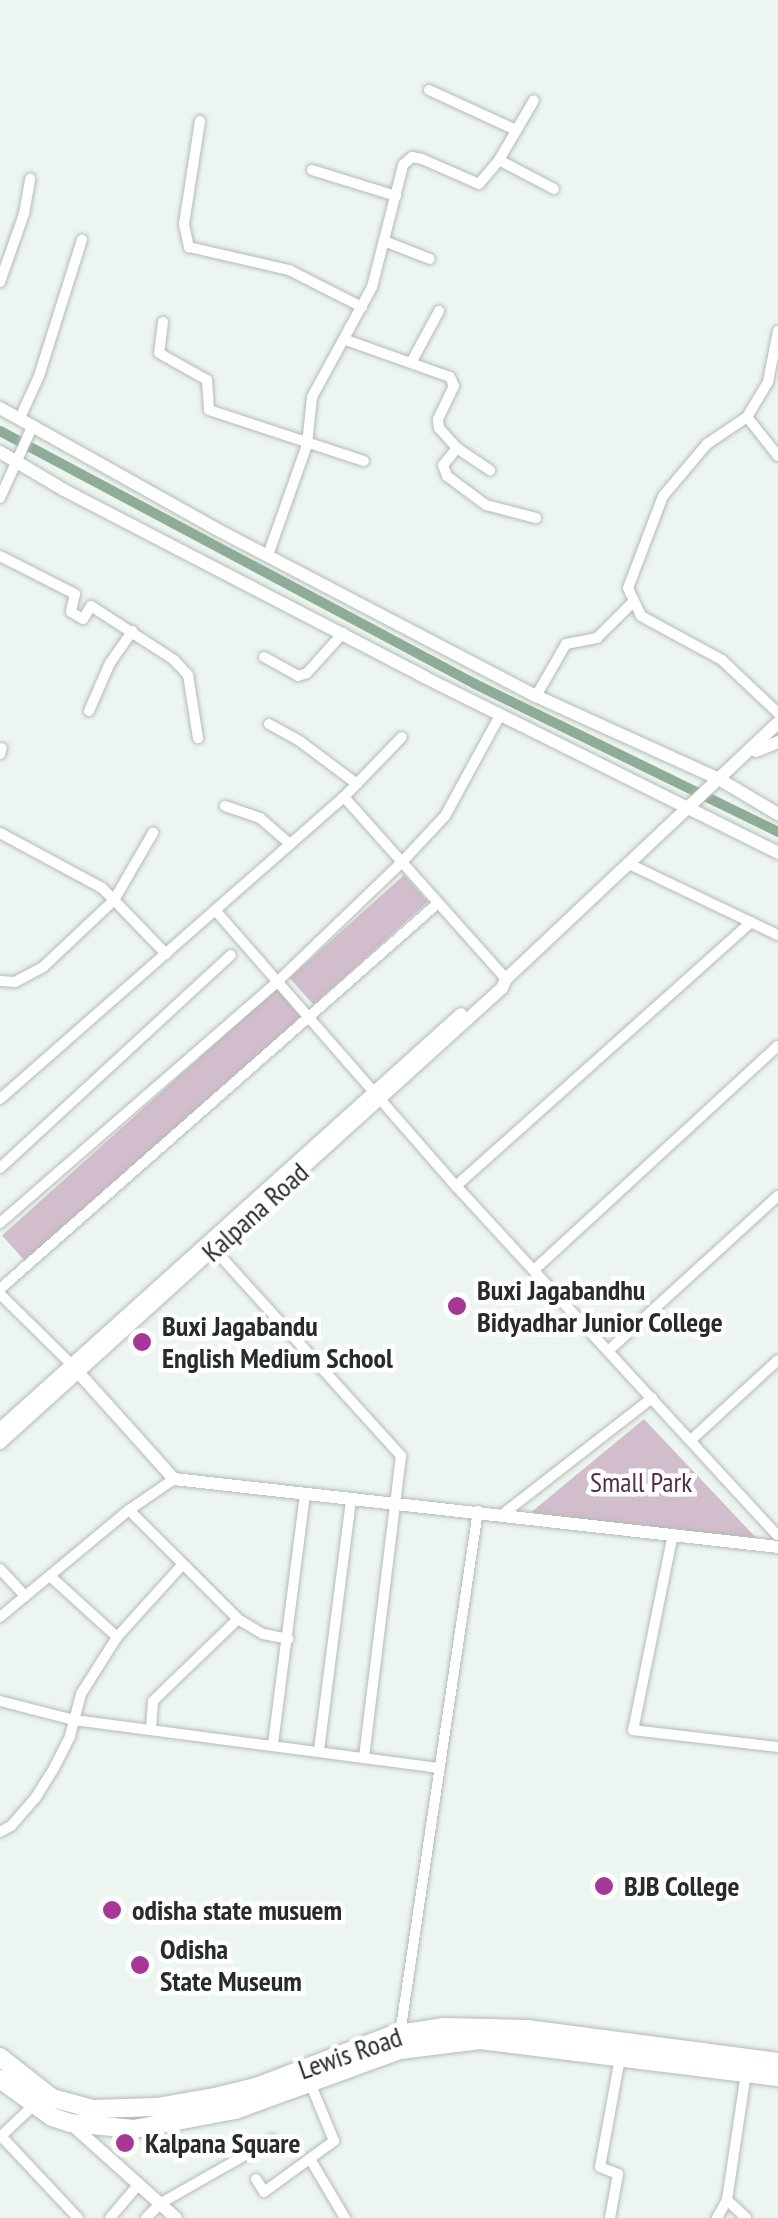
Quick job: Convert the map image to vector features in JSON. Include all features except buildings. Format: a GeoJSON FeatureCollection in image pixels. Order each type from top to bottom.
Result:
{"type":"FeatureCollection","features":[{"type":"Feature","properties":{"kind":"main road","name":"Lewis Road"},"geometry":{"type":"LineString","coordinates":[[0,2057],[72,2114],[157,2107],[215,2097],[400,2042],[472,2026],[527,2029],[778,2062]]}},
{"type":"Feature","properties":{"kind":"main road","name":"Lewis Road"},"geometry":{"type":"LineString","coordinates":[[0,2079],[34,2105],[134,2128],[179,2124],[311,2084],[400,2042],[480,2040],[778,2078]]}},
{"type":"Feature","properties":{"kind":"street"},"geometry":{"type":"LineString","coordinates":[[429,90],[516,130]]}},
{"type":"Feature","properties":{"kind":"street"},"geometry":{"type":"LineString","coordinates":[[268,555],[307,445],[312,397],[362,307],[403,166],[412,157],[479,184],[500,160],[534,100]]}},
{"type":"Feature","properties":{"kind":"street"},"geometry":{"type":"LineString","coordinates":[[200,121],[184,224],[189,248],[288,270],[362,307]]}},
{"type":"Feature","properties":{"kind":"street"},"geometry":{"type":"LineString","coordinates":[[500,160],[554,190]]}},
{"type":"Feature","properties":{"kind":"street"},"geometry":{"type":"LineString","coordinates":[[312,170],[396,196]]}},
{"type":"Feature","properties":{"kind":"street"},"geometry":{"type":"LineString","coordinates":[[0,282],[24,214],[30,180]]}},
{"type":"Feature","properties":{"kind":"street"},"geometry":{"type":"LineString","coordinates":[[0,498],[18,456],[82,240]]}},
{"type":"Feature","properties":{"kind":"street"},"geometry":{"type":"LineString","coordinates":[[384,241],[430,259]]}},
{"type":"Feature","properties":{"kind":"street"},"geometry":{"type":"LineString","coordinates":[[412,361],[439,312]]}},
{"type":"Feature","properties":{"kind":"street"},"geometry":{"type":"LineString","coordinates":[[164,322],[158,353],[207,380],[209,410],[364,461]]}},
{"type":"Feature","properties":{"kind":"street"},"geometry":{"type":"LineString","coordinates":[[778,331],[763,396],[746,417],[707,444],[663,496],[628,588],[641,616],[722,660],[778,712]]}},
{"type":"Feature","properties":{"kind":"street"},"geometry":{"type":"LineString","coordinates":[[346,340],[412,361],[453,381],[438,423],[458,448],[490,470]]}},
{"type":"Feature","properties":{"kind":"street"},"geometry":{"type":"LineString","coordinates":[[0,408],[27,427],[536,696],[778,814]]}},
{"type":"Feature","properties":{"kind":"street"},"geometry":{"type":"LineString","coordinates":[[746,417],[778,456]]}},
{"type":"Feature","properties":{"kind":"street"},"geometry":{"type":"LineString","coordinates":[[458,448],[443,465],[443,473],[486,505],[528,517]]}},
{"type":"Feature","properties":{"kind":"street"},"geometry":{"type":"LineString","coordinates":[[0,452],[18,456],[64,490],[500,715],[691,806],[778,853]]}},
{"type":"Feature","properties":{"kind":"street"},"geometry":{"type":"LineString","coordinates":[[0,556],[75,594],[71,612],[83,620],[91,606],[132,631],[188,675],[198,738]]}},
{"type":"Feature","properties":{"kind":"street"},"geometry":{"type":"LineString","coordinates":[[536,696],[566,644],[597,638],[632,603]]}},
{"type":"Feature","properties":{"kind":"street"},"geometry":{"type":"LineString","coordinates":[[89,711],[110,662],[132,631]]}},
{"type":"Feature","properties":{"kind":"street"},"geometry":{"type":"LineString","coordinates":[[264,657],[298,676],[306,673],[343,633]]}},
{"type":"Feature","properties":{"kind":"street"},"geometry":{"type":"LineString","coordinates":[[0,1224],[277,982],[401,863],[445,816],[500,715]]}},
{"type":"Feature","properties":{"kind":"street"},"geometry":{"type":"LineString","coordinates":[[715,782],[778,723]]}},
{"type":"Feature","properties":{"kind":"street"},"geometry":{"type":"LineString","coordinates":[[269,724],[301,742],[356,784]]}},
{"type":"Feature","properties":{"kind":"street"},"geometry":{"type":"LineString","coordinates":[[0,1099],[344,797],[402,738]]}},
{"type":"Feature","properties":{"kind":"street"},"geometry":{"type":"LineString","coordinates":[[715,782],[764,746],[778,742]]}},
{"type":"Feature","properties":{"kind":"street","name":"Kalpana Road"},"geometry":{"type":"LineString","coordinates":[[0,1443],[74,1368],[502,988],[506,979],[715,782]]}},
{"type":"Feature","properties":{"kind":"street"},"geometry":{"type":"LineString","coordinates":[[344,797],[506,979]]}},
{"type":"Feature","properties":{"kind":"street"},"geometry":{"type":"LineString","coordinates":[[225,806],[260,818],[290,844]]}},
{"type":"Feature","properties":{"kind":"street"},"geometry":{"type":"LineString","coordinates":[[0,833],[102,888],[166,954]]}},
{"type":"Feature","properties":{"kind":"street"},"geometry":{"type":"LineString","coordinates":[[0,980],[16,982],[43,967],[114,900],[153,833]]}},
{"type":"Feature","properties":{"kind":"street"},"geometry":{"type":"LineString","coordinates":[[628,864],[778,935]]}},
{"type":"Feature","properties":{"kind":"street"},"geometry":{"type":"LineString","coordinates":[[174,1479],[0,1292],[437,904]]}},
{"type":"Feature","properties":{"kind":"street"},"geometry":{"type":"LineString","coordinates":[[0,1618],[129,1510],[174,1479],[777,1546],[778,1535],[456,1186],[215,910]]}},
{"type":"Feature","properties":{"kind":"street"},"geometry":{"type":"LineString","coordinates":[[456,1186],[750,922]]}},
{"type":"Feature","properties":{"kind":"street"},"geometry":{"type":"LineString","coordinates":[[0,1168],[231,955]]}},
{"type":"Feature","properties":{"kind":"street"},"geometry":{"type":"LineString","coordinates":[[534,1270],[778,1046]]}},
{"type":"Feature","properties":{"kind":"street","name":"Kalpana Road"},"geometry":{"type":"LineString","coordinates":[[0,1428],[214,1249],[377,1096]]}},
{"type":"Feature","properties":{"kind":"street"},"geometry":{"type":"LineString","coordinates":[[608,1351],[778,1196]]}},
{"type":"Feature","properties":{"kind":"street"},"geometry":{"type":"LineString","coordinates":[[214,1249],[402,1456],[364,1756]]}},
{"type":"Feature","properties":{"kind":"street"},"geometry":{"type":"LineString","coordinates":[[690,1440],[778,1360]]}},
{"type":"Feature","properties":{"kind":"street"},"geometry":{"type":"LineString","coordinates":[[503,1514],[652,1398]]}},
{"type":"Feature","properties":{"kind":"street"},"geometry":{"type":"LineString","coordinates":[[273,1744],[306,1493]]}},
{"type":"Feature","properties":{"kind":"street"},"geometry":{"type":"LineString","coordinates":[[319,1750],[351,1498]]}},
{"type":"Feature","properties":{"kind":"street"},"geometry":{"type":"LineString","coordinates":[[129,1510],[238,1619],[263,1634],[289,1639]]}},
{"type":"Feature","properties":{"kind":"street"},"geometry":{"type":"LineString","coordinates":[[400,2042],[478,1511]]}},
{"type":"Feature","properties":{"kind":"street"},"geometry":{"type":"LineString","coordinates":[[673,1534],[633,1730],[778,1747]]}},
{"type":"Feature","properties":{"kind":"street"},"geometry":{"type":"LineString","coordinates":[[0,1832],[11,1826],[36,1797],[74,1720],[80,1694],[117,1637],[182,1565]]}},
{"type":"Feature","properties":{"kind":"street"},"geometry":{"type":"LineString","coordinates":[[0,1569],[25,1596]]}},
{"type":"Feature","properties":{"kind":"street"},"geometry":{"type":"LineString","coordinates":[[50,1576],[117,1637]]}},
{"type":"Feature","properties":{"kind":"street"},"geometry":{"type":"LineString","coordinates":[[151,1728],[153,1701],[238,1619]]}},
{"type":"Feature","properties":{"kind":"street"},"geometry":{"type":"LineString","coordinates":[[0,1701],[40,1708],[74,1720],[440,1768]]}},
{"type":"Feature","properties":{"kind":"street"},"geometry":{"type":"LineString","coordinates":[[610,2218],[618,2174],[600,2168],[620,2058]]}},
{"type":"Feature","properties":{"kind":"street"},"geometry":{"type":"LineString","coordinates":[[716,2218],[727,2200],[746,2073]]}},
{"type":"Feature","properties":{"kind":"street"},"geometry":{"type":"LineString","coordinates":[[256,2178],[264,2192],[334,2140],[311,2084]]}},
{"type":"Feature","properties":{"kind":"street"},"geometry":{"type":"LineString","coordinates":[[34,2105],[1,2136],[78,2218]]}},
{"type":"Feature","properties":{"kind":"street"},"geometry":{"type":"LineString","coordinates":[[72,2114],[176,2218]]}},
{"type":"Feature","properties":{"kind":"street"},"geometry":{"type":"LineString","coordinates":[[146,2218],[161,2204],[272,2140]]}},
{"type":"Feature","properties":{"kind":"street"},"geometry":{"type":"LineString","coordinates":[[310,2159],[344,2218]]}},
{"type":"Feature","properties":{"kind":"street"},"geometry":{"type":"LineString","coordinates":[[110,2218],[138,2184]]}},
{"type":"Feature","properties":{"kind":"street"},"geometry":{"type":"LineString","coordinates":[[727,2200],[746,2218]]}},
{"type":"Feature","properties":{"kind":"green space"},"geometry":{"type":"Polygon","coordinates":[[[404,875],[428,902],[314,1005],[290,978],[404,875]]]}},
{"type":"Feature","properties":{"kind":"green space"},"geometry":{"type":"Polygon","coordinates":[[[277,988],[302,1016],[27,1264],[2,1236],[277,988]]]}},
{"type":"Feature","properties":{"kind":"green space","name":"Small Park"},"geometry":{"type":"Polygon","coordinates":[[[644,1419],[760,1542],[529,1514],[644,1419]]]}},
{"type":"Feature","properties":{"kind":"waterway"},"geometry":{"type":"LineString","coordinates":[[0,431],[475,684],[778,832]]}},
{"type":"Feature","properties":{"kind":"place","name":"Buxi Jagabandhu Bidyadhar Junior College"},"geometry":{"type":"Point","coordinates":[457,1306]}},
{"type":"Feature","properties":{"kind":"place","name":"Buxi Jagabandu English Medium School"},"geometry":{"type":"Point","coordinates":[142,1342]}},
{"type":"Feature","properties":{"kind":"place","name":"BJB College"},"geometry":{"type":"Point","coordinates":[604,1886]}},
{"type":"Feature","properties":{"kind":"place","name":"odisha state musuem"},"geometry":{"type":"Point","coordinates":[112,1910]}},
{"type":"Feature","properties":{"kind":"place","name":"Odisha State Museum"},"geometry":{"type":"Point","coordinates":[140,1965]}},
{"type":"Feature","properties":{"kind":"place","name":"Kalpana Square"},"geometry":{"type":"Point","coordinates":[125,2143]}}]}
